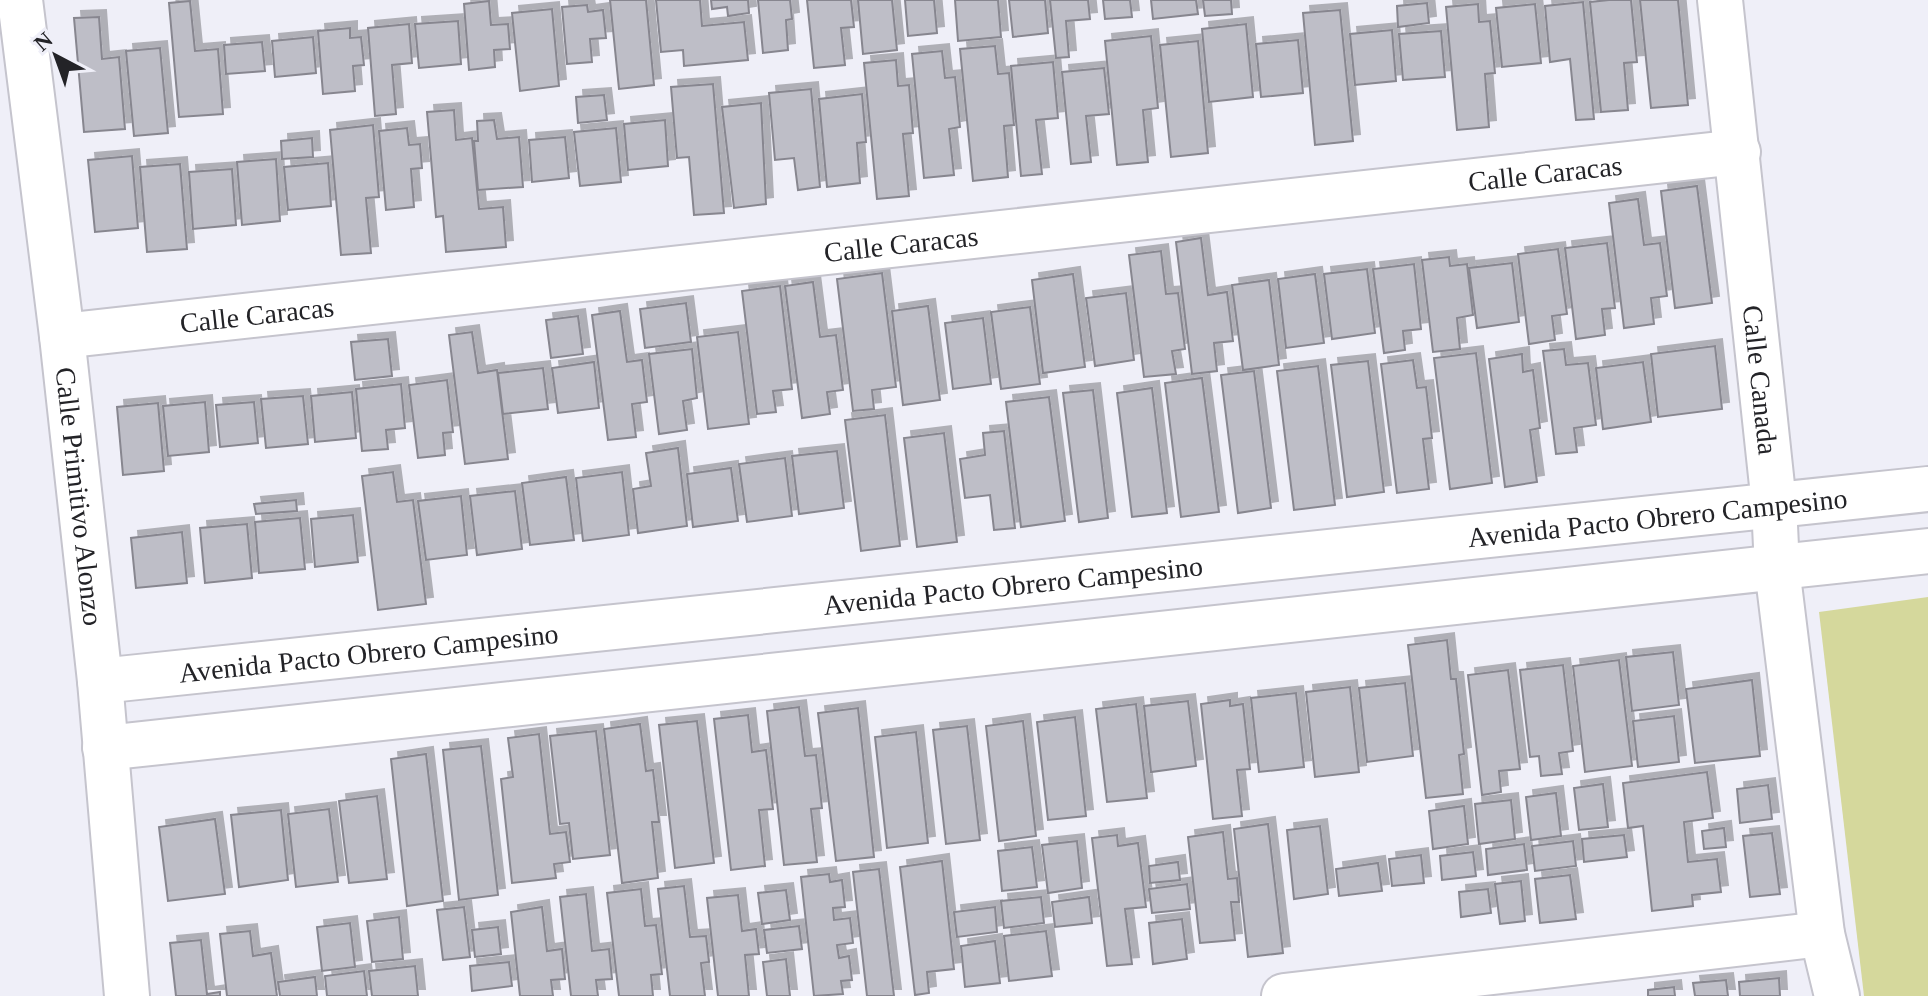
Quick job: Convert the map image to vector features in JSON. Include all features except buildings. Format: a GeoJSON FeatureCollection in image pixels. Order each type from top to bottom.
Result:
{"type":"FeatureCollection","features":[{"type":"Feature","properties":{"kind":"street","name":"Calle Primitivo Alonzo"},"geometry":{"type":"LineString","coordinates":[[20,0],[62,336],[100,681],[127,996]]}},
{"type":"Feature","properties":{"kind":"street","name":"Calle Canada"},"geometry":{"type":"LineString","coordinates":[[1720,0],[1774,504],[1777,568],[1822,934],[1837,996]]}},
{"type":"Feature","properties":{"kind":"street","name":"Calle Caracas"},"geometry":{"type":"LineString","coordinates":[[62,336],[1738,152]]}},
{"type":"Feature","properties":{"kind":"street","name":"Avenida Pacto Obrero Campesino"},"geometry":{"type":"LineString","coordinates":[[100,681],[1928,489]]}},
{"type":"Feature","properties":{"kind":"street"},"geometry":{"type":"LineString","coordinates":[[105,748],[1928,551]]}},
{"type":"Feature","properties":{"kind":"street"},"geometry":{"type":"LineString","coordinates":[[1284,996],[1822,934]]}},
{"type":"Feature","properties":{"kind":"green space"},"geometry":{"type":"Polygon","coordinates":[[[1928,597],[1928,996],[1864,996],[1819,612],[1928,597]]]}}]}
